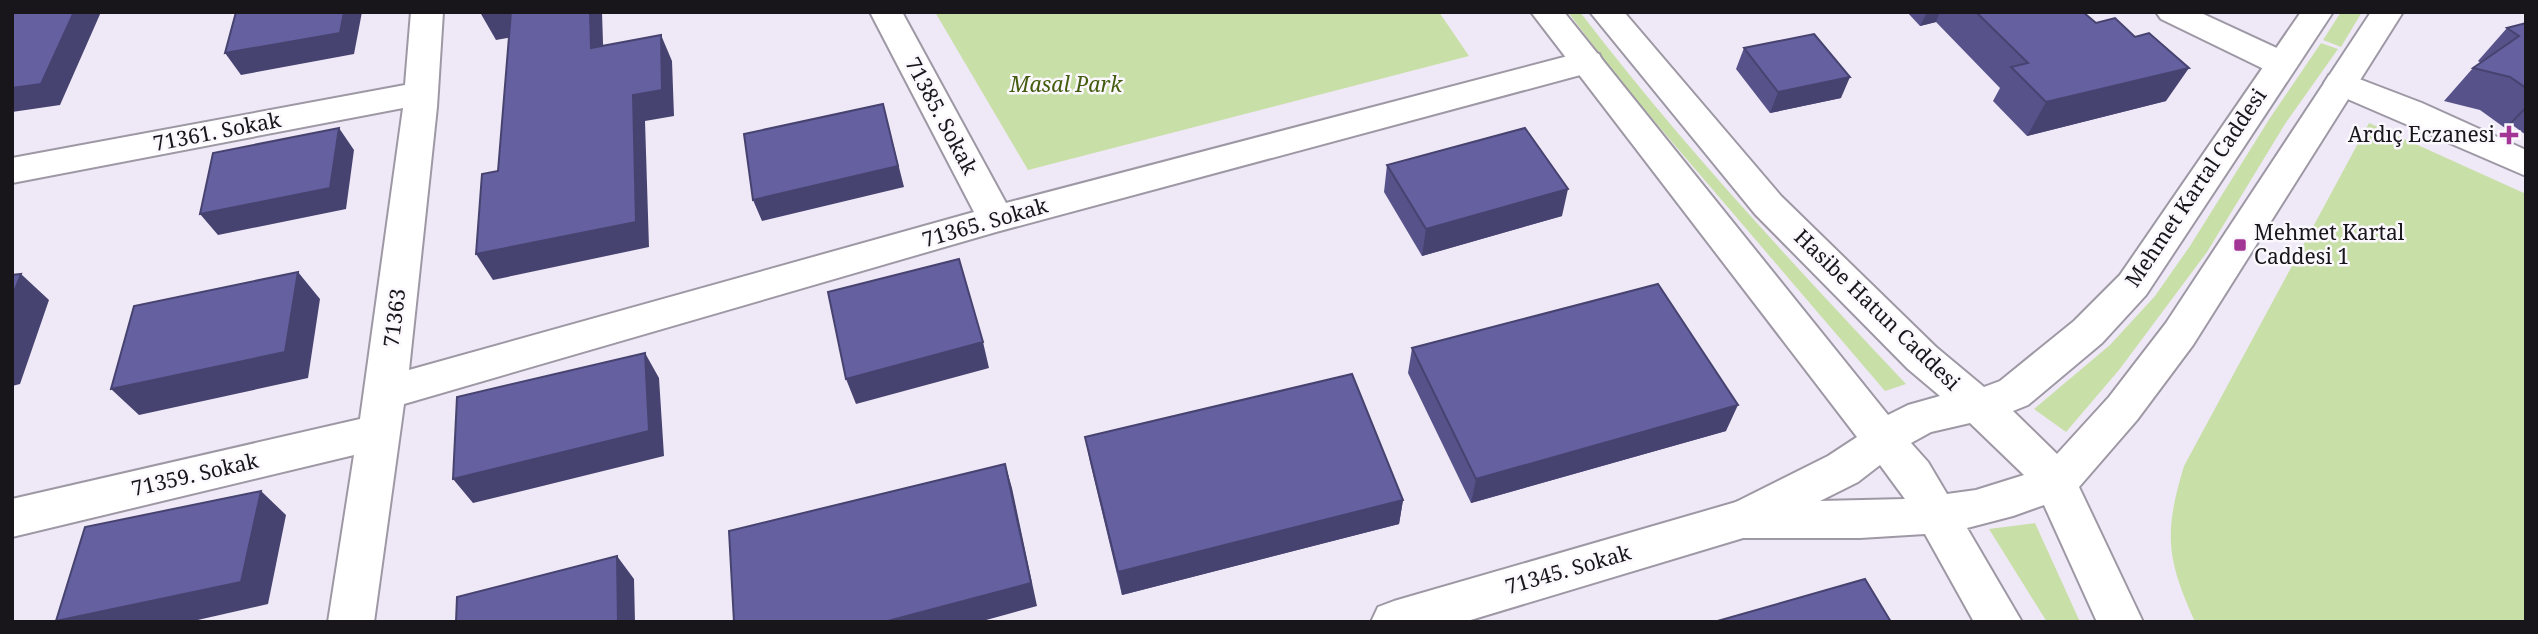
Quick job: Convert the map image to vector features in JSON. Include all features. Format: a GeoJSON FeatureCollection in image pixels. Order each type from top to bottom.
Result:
{"type":"FeatureCollection","features":[{"type":"Feature","properties":{"kind":"main road","name":"71363"},"geometry":{"type":"LineString","coordinates":[[352,622],[382,412],[421,93],[427,12]]}},
{"type":"Feature","properties":{"kind":"main road","name":"71385. Sokak"},"geometry":{"type":"LineString","coordinates":[[886,12],[996,219]]}},
{"type":"Feature","properties":{"kind":"main road"},"geometry":{"type":"LineString","coordinates":[[1547,12],[1913,475],[1999,622]]}},
{"type":"Feature","properties":{"kind":"main road","name":"Hasibe Hatun Caddesi"},"geometry":{"type":"LineString","coordinates":[[1606,12],[1768,205],[1922,358],[2019,442],[2054,482],[2076,522],[2120,622]]}},
{"type":"Feature","properties":{"kind":"main road"},"geometry":{"type":"LineString","coordinates":[[2172,12],[2280,63]]}},
{"type":"Feature","properties":{"kind":"main road","name":"Mehmet Kartal Caddesi"},"geometry":{"type":"LineString","coordinates":[[1743,519],[1843,469],[1904,426],[1922,417],[1997,400],[2025,386],[2088,332],[2133,285],[2280,63],[2317,12]]}},
{"type":"Feature","properties":{"kind":"main road"},"geometry":{"type":"LineString","coordinates":[[1743,519],[1874,520],[1937,514],[1996,503],[2054,482],[2106,429],[2142,384],[2228,263],[2387,12]]}},
{"type":"Feature","properties":{"kind":"main road","name":"71365. Sokak"},"geometry":{"type":"LineString","coordinates":[[382,412],[996,219],[1587,62]]}},
{"type":"Feature","properties":{"kind":"main road"},"geometry":{"type":"LineString","coordinates":[[2341,83],[2526,164]]}},
{"type":"Feature","properties":{"kind":"main road","name":"71361. Sokak"},"geometry":{"type":"LineString","coordinates":[[12,171],[421,93]]}},
{"type":"Feature","properties":{"kind":"main road","name":"71359. Sokak"},"geometry":{"type":"LineString","coordinates":[[12,518],[382,412]]}},
{"type":"Feature","properties":{"kind":"main road","name":"71345. Sokak"},"geometry":{"type":"LineString","coordinates":[[1394,622],[1743,519]]}},
{"type":"Feature","properties":{"kind":"green space","name":"Masal Park"},"geometry":{"type":"Polygon","coordinates":[[[935,12],[1439,12],[1469,56],[1028,170],[935,12]]]}},
{"type":"Feature","properties":{"kind":"green space"},"geometry":{"type":"Polygon","coordinates":[[[1568,12],[1580,12],[1697,156],[1906,384],[1885,391],[1619,80],[1568,12]]]}},
{"type":"Feature","properties":{"kind":"green space"},"geometry":{"type":"Polygon","coordinates":[[[2341,12],[2362,12],[2341,47],[2323,40],[2341,12]]]}},
{"type":"Feature","properties":{"kind":"green space"},"geometry":{"type":"Polygon","coordinates":[[[2321,43],[2338,49],[2285,124],[2207,252],[2119,370],[2066,432],[2034,409],[2110,345],[2155,296],[2321,43]]]}},
{"type":"Feature","properties":{"kind":"green space"},"geometry":{"type":"Polygon","coordinates":[[[2369,123],[2526,194],[2526,622],[2195,622],[2178,580],[2171,545],[2173,509],[2184,466],[2369,123]]]}},
{"type":"Feature","properties":{"kind":"green space"},"geometry":{"type":"Polygon","coordinates":[[[2035,523],[2080,622],[2047,622],[1989,529],[2035,523]]]}},
{"type":"Feature","properties":{"kind":"building"},"geometry":{"type":"Polygon","coordinates":[[[12,12],[74,12],[41,84],[12,88],[12,12]]]}},
{"type":"Feature","properties":{"kind":"building"},"geometry":{"type":"Polygon","coordinates":[[[236,12],[344,12],[340,33],[225,53],[236,12]]]}},
{"type":"Feature","properties":{"kind":"building"},"geometry":{"type":"Polygon","coordinates":[[[511,12],[590,12],[591,48],[661,35],[662,90],[633,95],[636,222],[476,254],[482,174],[498,171],[511,12]]]}},
{"type":"Feature","properties":{"kind":"building"},"geometry":{"type":"Polygon","coordinates":[[[1976,12],[2083,12],[2096,23],[2115,18],[2135,37],[2149,33],[2189,68],[2046,102],[2011,67],[2028,63],[1976,12]]]}},
{"type":"Feature","properties":{"kind":"building"},"geometry":{"type":"Polygon","coordinates":[[[2526,23],[2526,88],[2510,77],[2473,68],[2519,36],[2507,28],[2526,23]]]}},
{"type":"Feature","properties":{"kind":"building"},"geometry":{"type":"Polygon","coordinates":[[[1814,34],[1850,77],[1778,92],[1744,48],[1814,34]]]}},
{"type":"Feature","properties":{"kind":"building"},"geometry":{"type":"Polygon","coordinates":[[[883,104],[898,166],[753,200],[744,134],[883,104]]]}},
{"type":"Feature","properties":{"kind":"building"},"geometry":{"type":"Polygon","coordinates":[[[339,128],[330,188],[200,214],[213,153],[339,128]]]}},
{"type":"Feature","properties":{"kind":"building"},"geometry":{"type":"Polygon","coordinates":[[[1525,128],[1568,189],[1426,229],[1387,165],[1525,128]]]}},
{"type":"Feature","properties":{"kind":"building"},"geometry":{"type":"Polygon","coordinates":[[[959,259],[983,342],[846,379],[828,292],[959,259]]]}},
{"type":"Feature","properties":{"kind":"building"},"geometry":{"type":"Polygon","coordinates":[[[298,272],[285,352],[111,389],[134,306],[298,272]]]}},
{"type":"Feature","properties":{"kind":"building"},"geometry":{"type":"Polygon","coordinates":[[[21,274],[12,297],[12,275],[21,274]]]}},
{"type":"Feature","properties":{"kind":"building"},"geometry":{"type":"Polygon","coordinates":[[[1658,284],[1738,405],[1476,479],[1412,348],[1658,284]]]}},
{"type":"Feature","properties":{"kind":"building"},"geometry":{"type":"Polygon","coordinates":[[[645,353],[649,431],[453,479],[457,397],[645,353]]]}},
{"type":"Feature","properties":{"kind":"building"},"geometry":{"type":"Polygon","coordinates":[[[1352,374],[1403,500],[1118,572],[1085,437],[1352,374]]]}},
{"type":"Feature","properties":{"kind":"building"},"geometry":{"type":"Polygon","coordinates":[[[1005,464],[1031,583],[884,622],[734,622],[729,531],[1005,464]]]}},
{"type":"Feature","properties":{"kind":"building"},"geometry":{"type":"Polygon","coordinates":[[[261,491],[241,582],[56,621],[85,527],[261,491]]]}},
{"type":"Feature","properties":{"kind":"building"},"geometry":{"type":"Polygon","coordinates":[[[617,556],[618,622],[456,622],[457,597],[617,556]]]}},
{"type":"Feature","properties":{"kind":"building"},"geometry":{"type":"Polygon","coordinates":[[[1865,579],[1891,622],[1714,622],[1865,579]]]}},
{"type":"Feature","properties":{"kind":"place","name":"Ardıç Eczanesi"},"geometry":{"type":"Point","coordinates":[2509,135]}},
{"type":"Feature","properties":{"kind":"place","name":"Mehmet Kartal Caddesi 1"},"geometry":{"type":"Point","coordinates":[2240,245]}}]}
